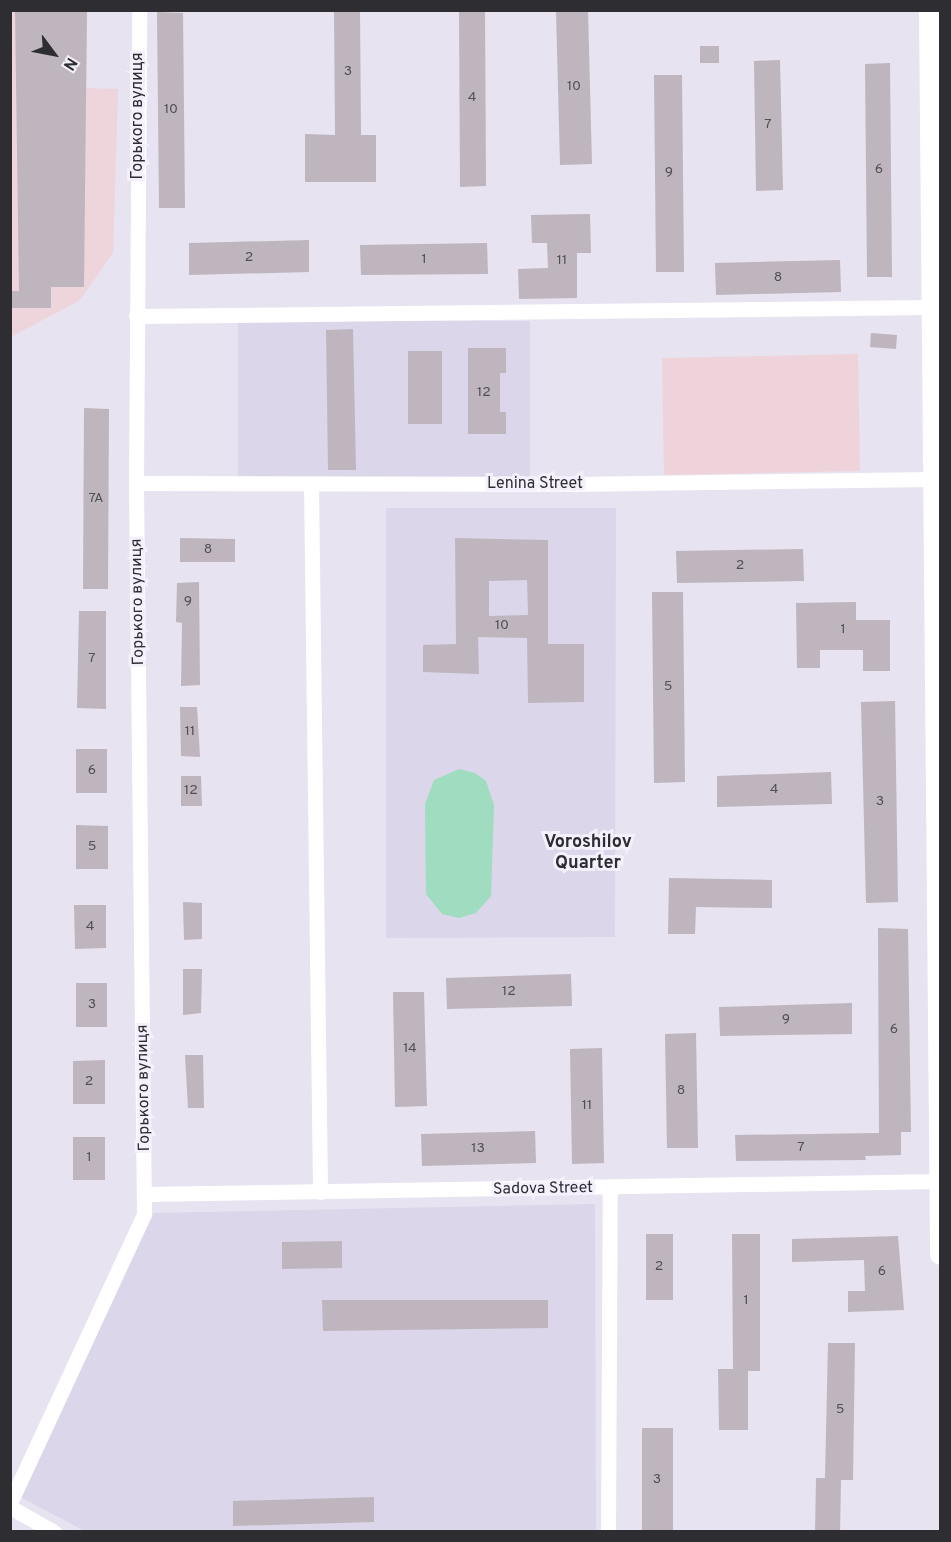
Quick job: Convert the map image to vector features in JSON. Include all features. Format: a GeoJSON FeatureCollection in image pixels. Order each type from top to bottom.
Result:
{"type":"FeatureCollection","features":[{"type":"Feature","properties":{"kind":"street","name":"Горького вулиця"},"geometry":{"type":"LineString","coordinates":[[10,1505],[144,1214],[136,483],[139,10]]}},
{"type":"Feature","properties":{"kind":"street"},"geometry":{"type":"LineString","coordinates":[[929,10],[929,307],[937,425],[933,479],[940,1254]]}},
{"type":"Feature","properties":{"kind":"street"},"geometry":{"type":"LineString","coordinates":[[136,316],[929,307]]}},
{"type":"Feature","properties":{"kind":"street","name":"Lenina Street"},"geometry":{"type":"LineString","coordinates":[[136,483],[933,479]]}},
{"type":"Feature","properties":{"kind":"street"},"geometry":{"type":"LineString","coordinates":[[311,483],[320,1192]]}},
{"type":"Feature","properties":{"kind":"street","name":"Sadova Street"},"geometry":{"type":"LineString","coordinates":[[145,1194],[939,1181]]}},
{"type":"Feature","properties":{"kind":"street"},"geometry":{"type":"LineString","coordinates":[[608,1532],[610,1188]]}},
{"type":"Feature","properties":{"kind":"street"},"geometry":{"type":"LineString","coordinates":[[10,1505],[54,1532]]}},
{"type":"Feature","properties":{"kind":"shaded area"},"geometry":{"type":"Polygon","coordinates":[[[10,11],[87,11],[86,88],[118,89],[113,253],[80,300],[11,337],[10,11]]]}},
{"type":"Feature","properties":{"kind":"shaded area"},"geometry":{"type":"Polygon","coordinates":[[[238,321],[530,321],[530,477],[238,477],[238,321]]]}},
{"type":"Feature","properties":{"kind":"shaded area"},"geometry":{"type":"Polygon","coordinates":[[[858,354],[860,471],[664,475],[662,358],[858,354]]]}},
{"type":"Feature","properties":{"kind":"shaded area"},"geometry":{"type":"Polygon","coordinates":[[[386,508],[616,508],[615,937],[386,938],[386,508]]]}},
{"type":"Feature","properties":{"kind":"shaded area"},"geometry":{"type":"Polygon","coordinates":[[[595,1204],[596,1531],[85,1531],[20,1497],[152,1213],[595,1204]]]}},
{"type":"Feature","properties":{"kind":"green space"},"geometry":{"type":"Polygon","coordinates":[[[459,769],[475,773],[486,781],[494,805],[491,896],[476,913],[459,918],[442,914],[426,894],[425,804],[434,780],[459,769]]]}},
{"type":"Feature","properties":{"kind":"building"},"geometry":{"type":"Polygon","coordinates":[[[15,10],[87,10],[84,287],[51,287],[51,308],[10,308],[10,291],[19,291],[15,10]]]}},
{"type":"Feature","properties":{"kind":"building"},"geometry":{"type":"Polygon","coordinates":[[[334,10],[360,10],[361,135],[376,135],[376,182],[305,182],[305,134],[335,135],[334,10]]]}},
{"type":"Feature","properties":{"kind":"building"},"geometry":{"type":"Polygon","coordinates":[[[459,10],[485,10],[486,186],[460,187],[459,10]]]}},
{"type":"Feature","properties":{"kind":"building"},"geometry":{"type":"Polygon","coordinates":[[[556,10],[588,10],[592,164],[560,165],[556,10]]]}},
{"type":"Feature","properties":{"kind":"building"},"geometry":{"type":"Polygon","coordinates":[[[157,12],[183,13],[185,208],[159,208],[157,12]]]}},
{"type":"Feature","properties":{"kind":"building"},"geometry":{"type":"Polygon","coordinates":[[[700,46],[719,46],[719,63],[700,63],[700,46]]]}},
{"type":"Feature","properties":{"kind":"building"},"geometry":{"type":"Polygon","coordinates":[[[780,60],[783,190],[756,191],[754,61],[780,60]]]}},
{"type":"Feature","properties":{"kind":"building"},"geometry":{"type":"Polygon","coordinates":[[[890,63],[892,277],[867,277],[865,64],[890,63]]]}},
{"type":"Feature","properties":{"kind":"building"},"geometry":{"type":"Polygon","coordinates":[[[654,75],[682,75],[684,272],[656,272],[654,75]]]}},
{"type":"Feature","properties":{"kind":"building"},"geometry":{"type":"Polygon","coordinates":[[[590,214],[591,253],[577,253],[577,298],[519,299],[518,269],[548,268],[547,243],[532,243],[531,215],[590,214]]]}},
{"type":"Feature","properties":{"kind":"building"},"geometry":{"type":"Polygon","coordinates":[[[309,240],[309,272],[189,275],[189,243],[309,240]]]}},
{"type":"Feature","properties":{"kind":"building"},"geometry":{"type":"Polygon","coordinates":[[[487,243],[488,274],[361,275],[360,245],[487,243]]]}},
{"type":"Feature","properties":{"kind":"building"},"geometry":{"type":"Polygon","coordinates":[[[840,260],[841,292],[716,295],[715,263],[840,260]]]}},
{"type":"Feature","properties":{"kind":"building"},"geometry":{"type":"Polygon","coordinates":[[[353,329],[356,470],[328,470],[326,330],[353,329]]]}},
{"type":"Feature","properties":{"kind":"building"},"geometry":{"type":"Polygon","coordinates":[[[871,333],[897,335],[896,349],[870,347],[871,333]]]}},
{"type":"Feature","properties":{"kind":"building"},"geometry":{"type":"Polygon","coordinates":[[[468,348],[506,348],[506,373],[500,373],[500,412],[506,412],[506,434],[468,434],[468,348]]]}},
{"type":"Feature","properties":{"kind":"building"},"geometry":{"type":"Polygon","coordinates":[[[408,351],[442,351],[442,424],[408,424],[408,351]]]}},
{"type":"Feature","properties":{"kind":"building"},"geometry":{"type":"Polygon","coordinates":[[[84,408],[109,409],[108,589],[83,589],[84,408]]]}},
{"type":"Feature","properties":{"kind":"building"},"geometry":{"type":"Polygon","coordinates":[[[180,538],[235,539],[235,562],[180,562],[180,538]]]}},
{"type":"Feature","properties":{"kind":"building"},"geometry":{"type":"Polygon","coordinates":[[[455,538],[548,540],[548,644],[584,644],[584,702],[528,703],[527,638],[478,637],[479,674],[423,672],[423,645],[456,644],[455,538]],[[527,580],[489,581],[489,616],[528,615],[527,580]]]}},
{"type":"Feature","properties":{"kind":"building"},"geometry":{"type":"Polygon","coordinates":[[[803,549],[804,581],[677,583],[676,551],[803,549]]]}},
{"type":"Feature","properties":{"kind":"building"},"geometry":{"type":"Polygon","coordinates":[[[199,582],[200,685],[181,686],[182,623],[176,622],[177,583],[199,582]]]}},
{"type":"Feature","properties":{"kind":"building"},"geometry":{"type":"Polygon","coordinates":[[[652,592],[683,592],[685,782],[654,783],[652,592]]]}},
{"type":"Feature","properties":{"kind":"building"},"geometry":{"type":"Polygon","coordinates":[[[856,602],[856,620],[890,620],[890,671],[863,671],[863,650],[820,650],[820,668],[797,668],[796,603],[856,602]]]}},
{"type":"Feature","properties":{"kind":"building"},"geometry":{"type":"Polygon","coordinates":[[[79,611],[106,611],[106,709],[77,708],[79,611]]]}},
{"type":"Feature","properties":{"kind":"building"},"geometry":{"type":"Polygon","coordinates":[[[895,701],[898,902],[866,903],[861,702],[895,701]]]}},
{"type":"Feature","properties":{"kind":"building"},"geometry":{"type":"Polygon","coordinates":[[[180,707],[197,707],[200,757],[181,756],[180,707]]]}},
{"type":"Feature","properties":{"kind":"building"},"geometry":{"type":"Polygon","coordinates":[[[76,749],[107,749],[107,793],[76,793],[76,749]]]}},
{"type":"Feature","properties":{"kind":"building"},"geometry":{"type":"Polygon","coordinates":[[[831,772],[832,804],[717,807],[717,776],[831,772]]]}},
{"type":"Feature","properties":{"kind":"building"},"geometry":{"type":"Polygon","coordinates":[[[181,776],[201,776],[202,806],[181,806],[181,776]]]}},
{"type":"Feature","properties":{"kind":"building"},"geometry":{"type":"Polygon","coordinates":[[[76,825],[108,826],[108,869],[76,869],[76,825]]]}},
{"type":"Feature","properties":{"kind":"building"},"geometry":{"type":"Polygon","coordinates":[[[669,878],[772,880],[772,908],[696,907],[695,934],[668,934],[669,878]]]}},
{"type":"Feature","properties":{"kind":"building"},"geometry":{"type":"Polygon","coordinates":[[[183,902],[202,903],[202,939],[184,940],[183,902]]]}},
{"type":"Feature","properties":{"kind":"building"},"geometry":{"type":"Polygon","coordinates":[[[74,905],[106,905],[106,948],[75,949],[74,905]]]}},
{"type":"Feature","properties":{"kind":"building"},"geometry":{"type":"Polygon","coordinates":[[[878,928],[908,929],[911,1132],[901,1132],[901,1155],[865,1156],[866,1160],[736,1161],[735,1135],[879,1133],[878,928]]]}},
{"type":"Feature","properties":{"kind":"building"},"geometry":{"type":"Polygon","coordinates":[[[183,969],[202,969],[201,1013],[183,1015],[183,969]]]}},
{"type":"Feature","properties":{"kind":"building"},"geometry":{"type":"Polygon","coordinates":[[[571,974],[572,1006],[447,1009],[446,978],[571,974]]]}},
{"type":"Feature","properties":{"kind":"building"},"geometry":{"type":"Polygon","coordinates":[[[76,983],[107,983],[107,1027],[76,1027],[76,983]]]}},
{"type":"Feature","properties":{"kind":"building"},"geometry":{"type":"Polygon","coordinates":[[[393,992],[424,992],[427,1106],[395,1107],[393,992]]]}},
{"type":"Feature","properties":{"kind":"building"},"geometry":{"type":"Polygon","coordinates":[[[852,1003],[852,1034],[720,1036],[719,1007],[852,1003]]]}},
{"type":"Feature","properties":{"kind":"building"},"geometry":{"type":"Polygon","coordinates":[[[696,1033],[698,1148],[667,1148],[665,1034],[696,1033]]]}},
{"type":"Feature","properties":{"kind":"building"},"geometry":{"type":"Polygon","coordinates":[[[602,1048],[604,1163],[572,1164],[570,1049],[602,1048]]]}},
{"type":"Feature","properties":{"kind":"building"},"geometry":{"type":"Polygon","coordinates":[[[185,1055],[203,1055],[204,1108],[188,1108],[185,1055]]]}},
{"type":"Feature","properties":{"kind":"building"},"geometry":{"type":"Polygon","coordinates":[[[105,1060],[105,1104],[73,1104],[73,1061],[105,1060]]]}},
{"type":"Feature","properties":{"kind":"building"},"geometry":{"type":"Polygon","coordinates":[[[535,1131],[536,1163],[422,1166],[421,1134],[535,1131]]]}},
{"type":"Feature","properties":{"kind":"building"},"geometry":{"type":"Polygon","coordinates":[[[73,1137],[105,1137],[105,1180],[73,1180],[73,1137]]]}},
{"type":"Feature","properties":{"kind":"building"},"geometry":{"type":"Polygon","coordinates":[[[646,1234],[673,1234],[673,1300],[646,1300],[646,1234]]]}},
{"type":"Feature","properties":{"kind":"building"},"geometry":{"type":"Polygon","coordinates":[[[732,1234],[760,1234],[760,1371],[748,1371],[748,1430],[719,1430],[718,1369],[733,1369],[732,1234]]]}},
{"type":"Feature","properties":{"kind":"building"},"geometry":{"type":"Polygon","coordinates":[[[898,1236],[904,1310],[848,1312],[848,1291],[865,1291],[864,1260],[792,1262],[792,1239],[898,1236]]]}},
{"type":"Feature","properties":{"kind":"building"},"geometry":{"type":"Polygon","coordinates":[[[342,1241],[342,1268],[282,1269],[282,1242],[342,1241]]]}},
{"type":"Feature","properties":{"kind":"building"},"geometry":{"type":"Polygon","coordinates":[[[322,1300],[548,1300],[548,1328],[323,1331],[322,1300]]]}},
{"type":"Feature","properties":{"kind":"building"},"geometry":{"type":"Polygon","coordinates":[[[828,1343],[855,1343],[853,1480],[841,1480],[840,1532],[815,1532],[816,1478],[825,1478],[828,1343]]]}},
{"type":"Feature","properties":{"kind":"building"},"geometry":{"type":"Polygon","coordinates":[[[642,1428],[673,1428],[673,1532],[642,1532],[642,1428]]]}},
{"type":"Feature","properties":{"kind":"building"},"geometry":{"type":"Polygon","coordinates":[[[374,1497],[374,1522],[233,1526],[233,1501],[374,1497]]]}},
{"type":"Feature","properties":{"kind":"district","name":"Voroshilov Quarter"},"geometry":{"type":"Point","coordinates":[588,854]}}]}
